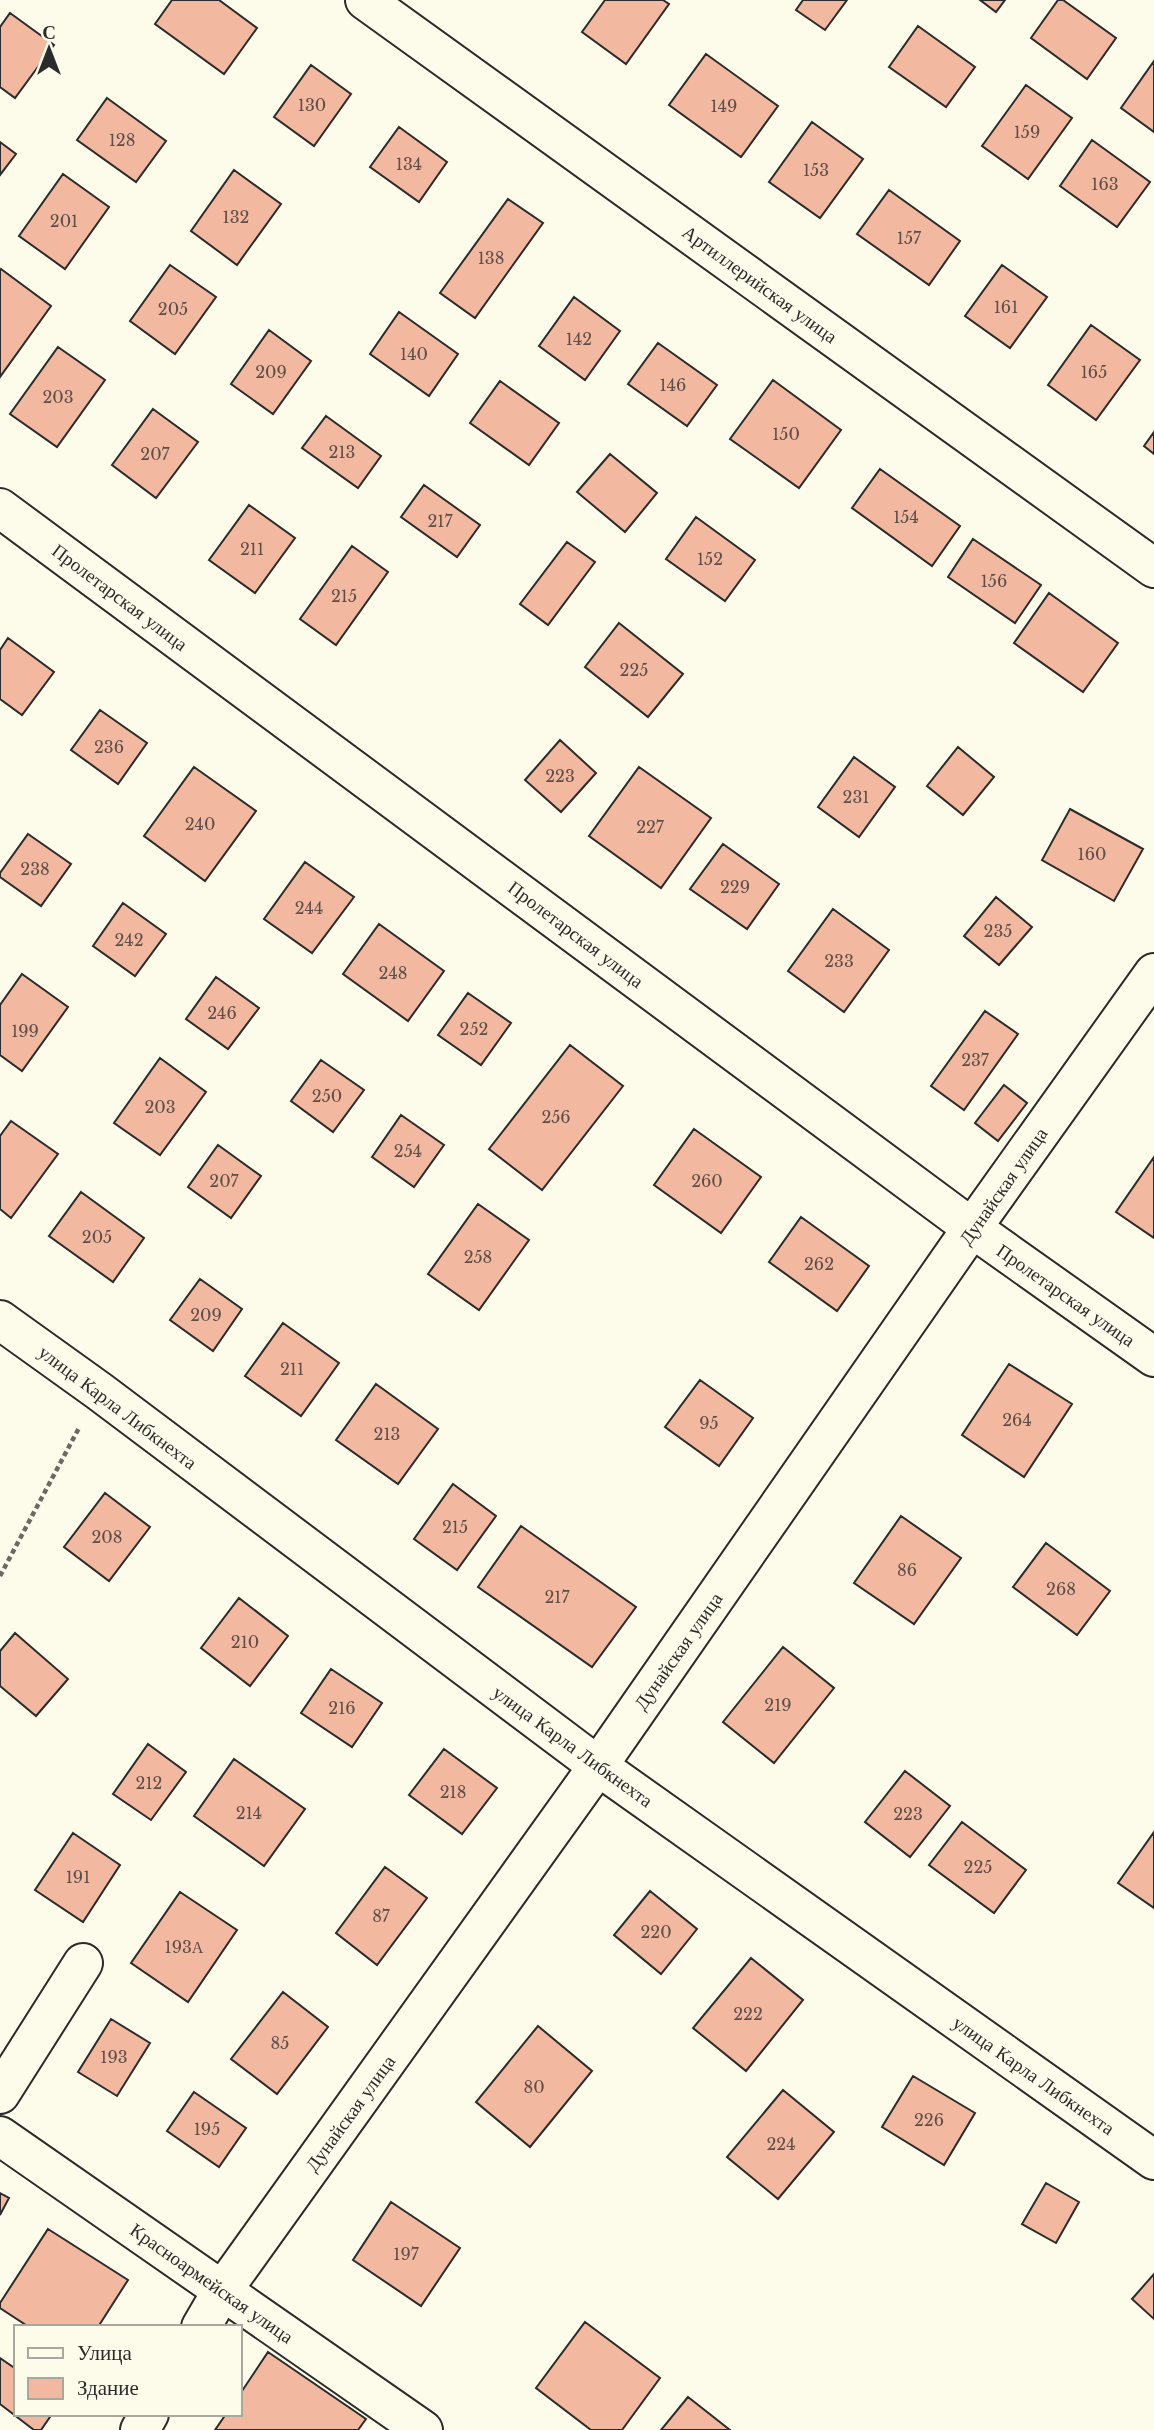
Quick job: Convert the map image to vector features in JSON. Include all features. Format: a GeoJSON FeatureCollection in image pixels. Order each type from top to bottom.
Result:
{"type":"FeatureCollection","features":[{"type":"Feature","properties":{"kind":"street","name":"Артиллерийская улица"},"geometry":{"type":"LineString","coordinates":[[365,0],[1154,568]]}},
{"type":"Feature","properties":{"kind":"street","name":"Пролетарская улица"},"geometry":{"type":"LineString","coordinates":[[0,508],[972,1228],[1154,1357]]}},
{"type":"Feature","properties":{"kind":"street","name":"Дунайская улица"},"geometry":{"type":"LineString","coordinates":[[202,2325],[222,2291],[598,1766],[972,1228],[1154,973]]}},
{"type":"Feature","properties":{"kind":"street","name":"улица Карла Либкнехта"},"geometry":{"type":"LineString","coordinates":[[0,1320],[99,1391],[598,1766],[1154,2160]]}},
{"type":"Feature","properties":{"kind":"street"},"geometry":{"type":"LineString","coordinates":[[0,2094],[83,1963]]}},
{"type":"Feature","properties":{"kind":"street","name":"Красноармейская улица"},"geometry":{"type":"LineString","coordinates":[[0,2136],[423,2430]]}},
{"type":"Feature","properties":{"kind":"path"},"geometry":{"type":"LineString","coordinates":[[0,1576],[99,1391]]}},
{"type":"Feature","properties":{"kind":"building"},"geometry":{"type":"Polygon","coordinates":[[[172,0],[219,0],[257,28],[224,74],[155,24],[172,0]]]}},
{"type":"Feature","properties":{"kind":"building"},"geometry":{"type":"Polygon","coordinates":[[[605,0],[663,0],[669,4],[626,64],[582,32],[605,0]]]}},
{"type":"Feature","properties":{"kind":"building"},"geometry":{"type":"Polygon","coordinates":[[[803,0],[847,0],[825,30],[796,10],[803,0]]]}},
{"type":"Feature","properties":{"kind":"building"},"geometry":{"type":"Polygon","coordinates":[[[980,0],[1005,0],[996,12],[980,0]]]}},
{"type":"Feature","properties":{"kind":"building"},"geometry":{"type":"Polygon","coordinates":[[[1058,0],[1063,0],[1116,38],[1087,79],[1031,38],[1058,0]]]}},
{"type":"Feature","properties":{"kind":"building"},"geometry":{"type":"Polygon","coordinates":[[[10,13],[54,45],[15,98],[0,87],[0,27],[10,13]]]}},
{"type":"Feature","properties":{"kind":"building"},"geometry":{"type":"Polygon","coordinates":[[[918,26],[975,67],[946,107],[889,67],[918,26]]]}},
{"type":"Feature","properties":{"kind":"building"},"geometry":{"type":"Polygon","coordinates":[[[706,54],[778,106],[741,157],[669,105],[706,54]]]}},
{"type":"Feature","properties":{"kind":"building"},"geometry":{"type":"Polygon","coordinates":[[[1154,61],[1154,132],[1121,108],[1154,61]]]}},
{"type":"Feature","properties":{"kind":"building"},"geometry":{"type":"Polygon","coordinates":[[[311,65],[351,94],[314,146],[274,117],[311,65]]]}},
{"type":"Feature","properties":{"kind":"building"},"geometry":{"type":"Polygon","coordinates":[[[1026,85],[1072,118],[1028,179],[982,146],[1026,85]]]}},
{"type":"Feature","properties":{"kind":"building"},"geometry":{"type":"Polygon","coordinates":[[[107,98],[166,141],[136,182],[77,140],[107,98]]]}},
{"type":"Feature","properties":{"kind":"building"},"geometry":{"type":"Polygon","coordinates":[[[812,122],[863,159],[820,218],[769,182],[812,122]]]}},
{"type":"Feature","properties":{"kind":"building"},"geometry":{"type":"Polygon","coordinates":[[[399,127],[447,162],[419,202],[370,167],[399,127]]]}},
{"type":"Feature","properties":{"kind":"building"},"geometry":{"type":"Polygon","coordinates":[[[1092,140],[1150,182],[1117,227],[1060,186],[1092,140]]]}},
{"type":"Feature","properties":{"kind":"building"},"geometry":{"type":"Polygon","coordinates":[[[0,142],[16,154],[0,175],[0,142]]]}},
{"type":"Feature","properties":{"kind":"building"},"geometry":{"type":"Polygon","coordinates":[[[234,170],[281,204],[237,265],[191,231],[234,170]]]}},
{"type":"Feature","properties":{"kind":"building"},"geometry":{"type":"Polygon","coordinates":[[[63,174],[109,207],[65,269],[19,236],[63,174]]]}},
{"type":"Feature","properties":{"kind":"building"},"geometry":{"type":"Polygon","coordinates":[[[889,190],[960,241],[929,285],[857,234],[889,190]]]}},
{"type":"Feature","properties":{"kind":"building"},"geometry":{"type":"Polygon","coordinates":[[[508,199],[543,223],[475,318],[440,293],[508,199]]]}},
{"type":"Feature","properties":{"kind":"building"},"geometry":{"type":"Polygon","coordinates":[[[170,265],[216,297],[175,354],[130,321],[170,265]]]}},
{"type":"Feature","properties":{"kind":"building"},"geometry":{"type":"Polygon","coordinates":[[[1002,265],[1047,297],[1010,348],[965,316],[1002,265]]]}},
{"type":"Feature","properties":{"kind":"building"},"geometry":{"type":"Polygon","coordinates":[[[1,269],[51,306],[0,377],[0,271],[1,269]]]}},
{"type":"Feature","properties":{"kind":"building"},"geometry":{"type":"Polygon","coordinates":[[[574,297],[620,331],[585,380],[539,346],[574,297]]]}},
{"type":"Feature","properties":{"kind":"building"},"geometry":{"type":"Polygon","coordinates":[[[399,312],[458,354],[429,396],[370,354],[399,312]]]}},
{"type":"Feature","properties":{"kind":"building"},"geometry":{"type":"Polygon","coordinates":[[[1091,325],[1140,360],[1096,420],[1048,385],[1091,325]]]}},
{"type":"Feature","properties":{"kind":"building"},"geometry":{"type":"Polygon","coordinates":[[[269,330],[311,361],[273,414],[231,384],[269,330]]]}},
{"type":"Feature","properties":{"kind":"building"},"geometry":{"type":"Polygon","coordinates":[[[658,343],[717,385],[687,426],[628,384],[658,343]]]}},
{"type":"Feature","properties":{"kind":"building"},"geometry":{"type":"Polygon","coordinates":[[[58,347],[105,380],[57,447],[10,414],[58,347]]]}},
{"type":"Feature","properties":{"kind":"building"},"geometry":{"type":"Polygon","coordinates":[[[773,380],[841,430],[799,488],[730,439],[773,380]]]}},
{"type":"Feature","properties":{"kind":"building"},"geometry":{"type":"Polygon","coordinates":[[[500,381],[559,423],[529,465],[470,423],[500,381]]]}},
{"type":"Feature","properties":{"kind":"building"},"geometry":{"type":"Polygon","coordinates":[[[153,409],[198,442],[156,498],[112,465],[153,409]]]}},
{"type":"Feature","properties":{"kind":"building"},"geometry":{"type":"Polygon","coordinates":[[[326,416],[381,456],[358,488],[302,448],[326,416]]]}},
{"type":"Feature","properties":{"kind":"building"},"geometry":{"type":"Polygon","coordinates":[[[1154,432],[1154,454],[1144,446],[1154,432]]]}},
{"type":"Feature","properties":{"kind":"building"},"geometry":{"type":"Polygon","coordinates":[[[610,454],[657,493],[625,532],[577,492],[610,454]]]}},
{"type":"Feature","properties":{"kind":"building"},"geometry":{"type":"Polygon","coordinates":[[[880,469],[960,526],[932,566],[852,508],[880,469]]]}},
{"type":"Feature","properties":{"kind":"building"},"geometry":{"type":"Polygon","coordinates":[[[424,485],[480,525],[457,557],[401,517],[424,485]]]}},
{"type":"Feature","properties":{"kind":"building"},"geometry":{"type":"Polygon","coordinates":[[[249,505],[295,538],[255,593],[209,560],[249,505]]]}},
{"type":"Feature","properties":{"kind":"building"},"geometry":{"type":"Polygon","coordinates":[[[696,517],[755,560],[725,601],[666,559],[696,517]]]}},
{"type":"Feature","properties":{"kind":"building"},"geometry":{"type":"Polygon","coordinates":[[[973,539],[1041,585],[1015,623],[948,577],[973,539]]]}},
{"type":"Feature","properties":{"kind":"building"},"geometry":{"type":"Polygon","coordinates":[[[567,542],[595,562],[548,625],[520,604],[567,542]]]}},
{"type":"Feature","properties":{"kind":"building"},"geometry":{"type":"Polygon","coordinates":[[[352,546],[388,572],[336,645],[300,619],[352,546]]]}},
{"type":"Feature","properties":{"kind":"building"},"geometry":{"type":"Polygon","coordinates":[[[1049,593],[1118,643],[1083,692],[1014,643],[1049,593]]]}},
{"type":"Feature","properties":{"kind":"building"},"geometry":{"type":"Polygon","coordinates":[[[619,623],[683,674],[648,717],[585,667],[619,623]]]}},
{"type":"Feature","properties":{"kind":"building"},"geometry":{"type":"Polygon","coordinates":[[[8,638],[54,672],[22,715],[0,699],[0,650],[8,638]]]}},
{"type":"Feature","properties":{"kind":"building"},"geometry":{"type":"Polygon","coordinates":[[[100,710],[147,743],[118,784],[71,750],[100,710]]]}},
{"type":"Feature","properties":{"kind":"building"},"geometry":{"type":"Polygon","coordinates":[[[560,740],[596,773],[561,812],[525,780],[560,740]]]}},
{"type":"Feature","properties":{"kind":"building"},"geometry":{"type":"Polygon","coordinates":[[[958,747],[994,777],[963,815],[927,786],[958,747]]]}},
{"type":"Feature","properties":{"kind":"building"},"geometry":{"type":"Polygon","coordinates":[[[854,757],[895,787],[859,837],[818,807],[854,757]]]}},
{"type":"Feature","properties":{"kind":"building"},"geometry":{"type":"Polygon","coordinates":[[[194,767],[256,811],[205,881],[144,836],[194,767]]]}},
{"type":"Feature","properties":{"kind":"building"},"geometry":{"type":"Polygon","coordinates":[[[639,767],[711,818],[661,888],[589,836],[639,767]]]}},
{"type":"Feature","properties":{"kind":"building"},"geometry":{"type":"Polygon","coordinates":[[[1070,809],[1143,849],[1114,901],[1042,860],[1070,809]]]}},
{"type":"Feature","properties":{"kind":"building"},"geometry":{"type":"Polygon","coordinates":[[[28,834],[71,864],[41,906],[0,877],[0,873],[28,834]]]}},
{"type":"Feature","properties":{"kind":"building"},"geometry":{"type":"Polygon","coordinates":[[[723,844],[779,884],[747,929],[690,889],[723,844]]]}},
{"type":"Feature","properties":{"kind":"building"},"geometry":{"type":"Polygon","coordinates":[[[305,862],[354,897],[312,953],[264,919],[305,862]]]}},
{"type":"Feature","properties":{"kind":"building"},"geometry":{"type":"Polygon","coordinates":[[[996,897],[1032,927],[999,965],[964,936],[996,897]]]}},
{"type":"Feature","properties":{"kind":"building"},"geometry":{"type":"Polygon","coordinates":[[[123,903],[166,934],[135,976],[93,946],[123,903]]]}},
{"type":"Feature","properties":{"kind":"building"},"geometry":{"type":"Polygon","coordinates":[[[833,909],[889,950],[844,1012],[788,971],[833,909]]]}},
{"type":"Feature","properties":{"kind":"building"},"geometry":{"type":"Polygon","coordinates":[[[379,924],[444,971],[408,1021],[343,974],[379,924]]]}},
{"type":"Feature","properties":{"kind":"building"},"geometry":{"type":"Polygon","coordinates":[[[22,974],[68,1007],[22,1071],[0,1055],[0,1005],[22,974]]]}},
{"type":"Feature","properties":{"kind":"building"},"geometry":{"type":"Polygon","coordinates":[[[216,977],[259,1008],[228,1049],[186,1019],[216,977]]]}},
{"type":"Feature","properties":{"kind":"building"},"geometry":{"type":"Polygon","coordinates":[[[468,993],[511,1023],[481,1065],[438,1035],[468,993]]]}},
{"type":"Feature","properties":{"kind":"building"},"geometry":{"type":"Polygon","coordinates":[[[985,1011],[1018,1034],[964,1110],[931,1086],[985,1011]]]}},
{"type":"Feature","properties":{"kind":"building"},"geometry":{"type":"Polygon","coordinates":[[[570,1045],[623,1086],[542,1190],[489,1149],[570,1045]]]}},
{"type":"Feature","properties":{"kind":"building"},"geometry":{"type":"Polygon","coordinates":[[[160,1058],[206,1092],[160,1155],[114,1123],[160,1058]]]}},
{"type":"Feature","properties":{"kind":"building"},"geometry":{"type":"Polygon","coordinates":[[[321,1060],[364,1090],[333,1132],[291,1101],[321,1060]]]}},
{"type":"Feature","properties":{"kind":"building"},"geometry":{"type":"Polygon","coordinates":[[[1004,1085],[1027,1103],[998,1141],[975,1123],[1004,1085]]]}},
{"type":"Feature","properties":{"kind":"building"},"geometry":{"type":"Polygon","coordinates":[[[401,1115],[444,1145],[414,1187],[372,1157],[401,1115]]]}},
{"type":"Feature","properties":{"kind":"building"},"geometry":{"type":"Polygon","coordinates":[[[11,1121],[58,1154],[11,1218],[0,1209],[0,1136],[11,1121]]]}},
{"type":"Feature","properties":{"kind":"building"},"geometry":{"type":"Polygon","coordinates":[[[694,1129],[761,1177],[721,1233],[654,1185],[694,1129]]]}},
{"type":"Feature","properties":{"kind":"building"},"geometry":{"type":"Polygon","coordinates":[[[218,1145],[261,1176],[231,1218],[188,1187],[218,1145]]]}},
{"type":"Feature","properties":{"kind":"building"},"geometry":{"type":"Polygon","coordinates":[[[1154,1157],[1154,1238],[1116,1212],[1154,1157]]]}},
{"type":"Feature","properties":{"kind":"building"},"geometry":{"type":"Polygon","coordinates":[[[81,1192],[144,1238],[113,1282],[49,1236],[81,1192]]]}},
{"type":"Feature","properties":{"kind":"building"},"geometry":{"type":"Polygon","coordinates":[[[478,1204],[529,1240],[479,1310],[428,1274],[478,1204]]]}},
{"type":"Feature","properties":{"kind":"building"},"geometry":{"type":"Polygon","coordinates":[[[801,1217],[869,1266],[837,1311],[769,1262],[801,1217]]]}},
{"type":"Feature","properties":{"kind":"building"},"geometry":{"type":"Polygon","coordinates":[[[200,1279],[242,1309],[213,1351],[170,1320],[200,1279]]]}},
{"type":"Feature","properties":{"kind":"building"},"geometry":{"type":"Polygon","coordinates":[[[283,1323],[339,1363],[301,1416],[245,1376],[283,1323]]]}},
{"type":"Feature","properties":{"kind":"building"},"geometry":{"type":"Polygon","coordinates":[[[1009,1364],[1072,1404],[1024,1477],[962,1435],[1009,1364]]]}},
{"type":"Feature","properties":{"kind":"building"},"geometry":{"type":"Polygon","coordinates":[[[700,1380],[753,1418],[719,1466],[665,1427],[700,1380]]]}},
{"type":"Feature","properties":{"kind":"building"},"geometry":{"type":"Polygon","coordinates":[[[376,1384],[438,1429],[398,1484],[336,1440],[376,1384]]]}},
{"type":"Feature","properties":{"kind":"building"},"geometry":{"type":"Polygon","coordinates":[[[453,1484],[496,1516],[457,1570],[414,1539],[453,1484]]]}},
{"type":"Feature","properties":{"kind":"building"},"geometry":{"type":"Polygon","coordinates":[[[105,1493],[150,1527],[109,1581],[64,1547],[105,1493]]]}},
{"type":"Feature","properties":{"kind":"building"},"geometry":{"type":"Polygon","coordinates":[[[901,1516],[961,1558],[914,1624],[854,1583],[901,1516]]]}},
{"type":"Feature","properties":{"kind":"building"},"geometry":{"type":"Polygon","coordinates":[[[521,1526],[636,1607],[592,1667],[478,1587],[521,1526]]]}},
{"type":"Feature","properties":{"kind":"building"},"geometry":{"type":"Polygon","coordinates":[[[1046,1543],[1110,1591],[1077,1635],[1013,1587],[1046,1543]]]}},
{"type":"Feature","properties":{"kind":"building"},"geometry":{"type":"Polygon","coordinates":[[[239,1598],[288,1636],[250,1686],[201,1648],[239,1598]]]}},
{"type":"Feature","properties":{"kind":"building"},"geometry":{"type":"Polygon","coordinates":[[[15,1633],[68,1679],[36,1716],[0,1686],[0,1651],[15,1633]]]}},
{"type":"Feature","properties":{"kind":"building"},"geometry":{"type":"Polygon","coordinates":[[[783,1647],[834,1688],[774,1763],[723,1722],[783,1647]]]}},
{"type":"Feature","properties":{"kind":"building"},"geometry":{"type":"Polygon","coordinates":[[[331,1669],[382,1703],[352,1747],[301,1713],[331,1669]]]}},
{"type":"Feature","properties":{"kind":"building"},"geometry":{"type":"Polygon","coordinates":[[[148,1744],[186,1772],[151,1820],[113,1794],[148,1744]]]}},
{"type":"Feature","properties":{"kind":"building"},"geometry":{"type":"Polygon","coordinates":[[[444,1749],[497,1788],[462,1834],[409,1795],[444,1749]]]}},
{"type":"Feature","properties":{"kind":"building"},"geometry":{"type":"Polygon","coordinates":[[[234,1759],[305,1809],[264,1866],[194,1816],[234,1759]]]}},
{"type":"Feature","properties":{"kind":"building"},"geometry":{"type":"Polygon","coordinates":[[[905,1771],[950,1806],[910,1857],[865,1822],[905,1771]]]}},
{"type":"Feature","properties":{"kind":"building"},"geometry":{"type":"Polygon","coordinates":[[[962,1822],[1026,1870],[994,1913],[929,1865],[962,1822]]]}},
{"type":"Feature","properties":{"kind":"building"},"geometry":{"type":"Polygon","coordinates":[[[1154,1832],[1154,1908],[1118,1883],[1154,1832]]]}},
{"type":"Feature","properties":{"kind":"building"},"geometry":{"type":"Polygon","coordinates":[[[73,1833],[120,1865],[83,1922],[35,1890],[73,1833]]]}},
{"type":"Feature","properties":{"kind":"building"},"geometry":{"type":"Polygon","coordinates":[[[385,1867],[427,1898],[377,1965],[336,1933],[385,1867]]]}},
{"type":"Feature","properties":{"kind":"building"},"geometry":{"type":"Polygon","coordinates":[[[650,1891],[697,1929],[661,1974],[614,1935],[650,1891]]]}},
{"type":"Feature","properties":{"kind":"building"},"geometry":{"type":"Polygon","coordinates":[[[180,1892],[237,1930],[188,2002],[131,1963],[180,1892]]]}},
{"type":"Feature","properties":{"kind":"building"},"geometry":{"type":"Polygon","coordinates":[[[751,1958],[803,2000],[746,2071],[693,2028],[751,1958]]]}},
{"type":"Feature","properties":{"kind":"building"},"geometry":{"type":"Polygon","coordinates":[[[283,1992],[328,2027],[277,2094],[231,2059],[283,1992]]]}},
{"type":"Feature","properties":{"kind":"building"},"geometry":{"type":"Polygon","coordinates":[[[111,2019],[150,2043],[117,2096],[78,2072],[111,2019]]]}},
{"type":"Feature","properties":{"kind":"building"},"geometry":{"type":"Polygon","coordinates":[[[538,2026],[592,2071],[530,2147],[476,2102],[538,2026]]]}},
{"type":"Feature","properties":{"kind":"building"},"geometry":{"type":"Polygon","coordinates":[[[913,2076],[975,2113],[944,2165],[882,2127],[913,2076]]]}},
{"type":"Feature","properties":{"kind":"building"},"geometry":{"type":"Polygon","coordinates":[[[783,2090],[834,2132],[778,2199],[727,2157],[783,2090]]]}},
{"type":"Feature","properties":{"kind":"building"},"geometry":{"type":"Polygon","coordinates":[[[194,2092],[246,2128],[219,2167],[167,2131],[194,2092]]]}},
{"type":"Feature","properties":{"kind":"building"},"geometry":{"type":"Polygon","coordinates":[[[1046,2183],[1079,2202],[1056,2243],[1022,2224],[1046,2183]]]}},
{"type":"Feature","properties":{"kind":"building"},"geometry":{"type":"Polygon","coordinates":[[[0,2193],[9,2198],[0,2215],[0,2193]]]}},
{"type":"Feature","properties":{"kind":"building"},"geometry":{"type":"Polygon","coordinates":[[[391,2202],[460,2248],[421,2306],[353,2260],[391,2202]]]}},
{"type":"Feature","properties":{"kind":"building"},"geometry":{"type":"Polygon","coordinates":[[[48,2229],[128,2280],[99,2325],[26,2325],[0,2308],[0,2303],[48,2229]]]}},
{"type":"Feature","properties":{"kind":"building"},"geometry":{"type":"Polygon","coordinates":[[[1154,2274],[1154,2319],[1132,2299],[1154,2274]]]}},
{"type":"Feature","properties":{"kind":"building"},"geometry":{"type":"Polygon","coordinates":[[[585,2322],[660,2378],[622,2430],[591,2430],[536,2388],[585,2322]]]}},
{"type":"Feature","properties":{"kind":"building"},"geometry":{"type":"Polygon","coordinates":[[[268,2352],[366,2419],[358,2430],[215,2430],[225,2416],[242,2416],[242,2391],[268,2352]]]}},
{"type":"Feature","properties":{"kind":"building"},"geometry":{"type":"Polygon","coordinates":[[[0,2358],[14,2368],[14,2415],[0,2404],[0,2358]]]}},
{"type":"Feature","properties":{"kind":"building"},"geometry":{"type":"Polygon","coordinates":[[[688,2397],[730,2430],[661,2430],[688,2397]]]}},
{"type":"Feature","properties":{"kind":"building"},"geometry":{"type":"Polygon","coordinates":[[[16,2416],[51,2416],[41,2430],[34,2430],[16,2416]]]}}]}
